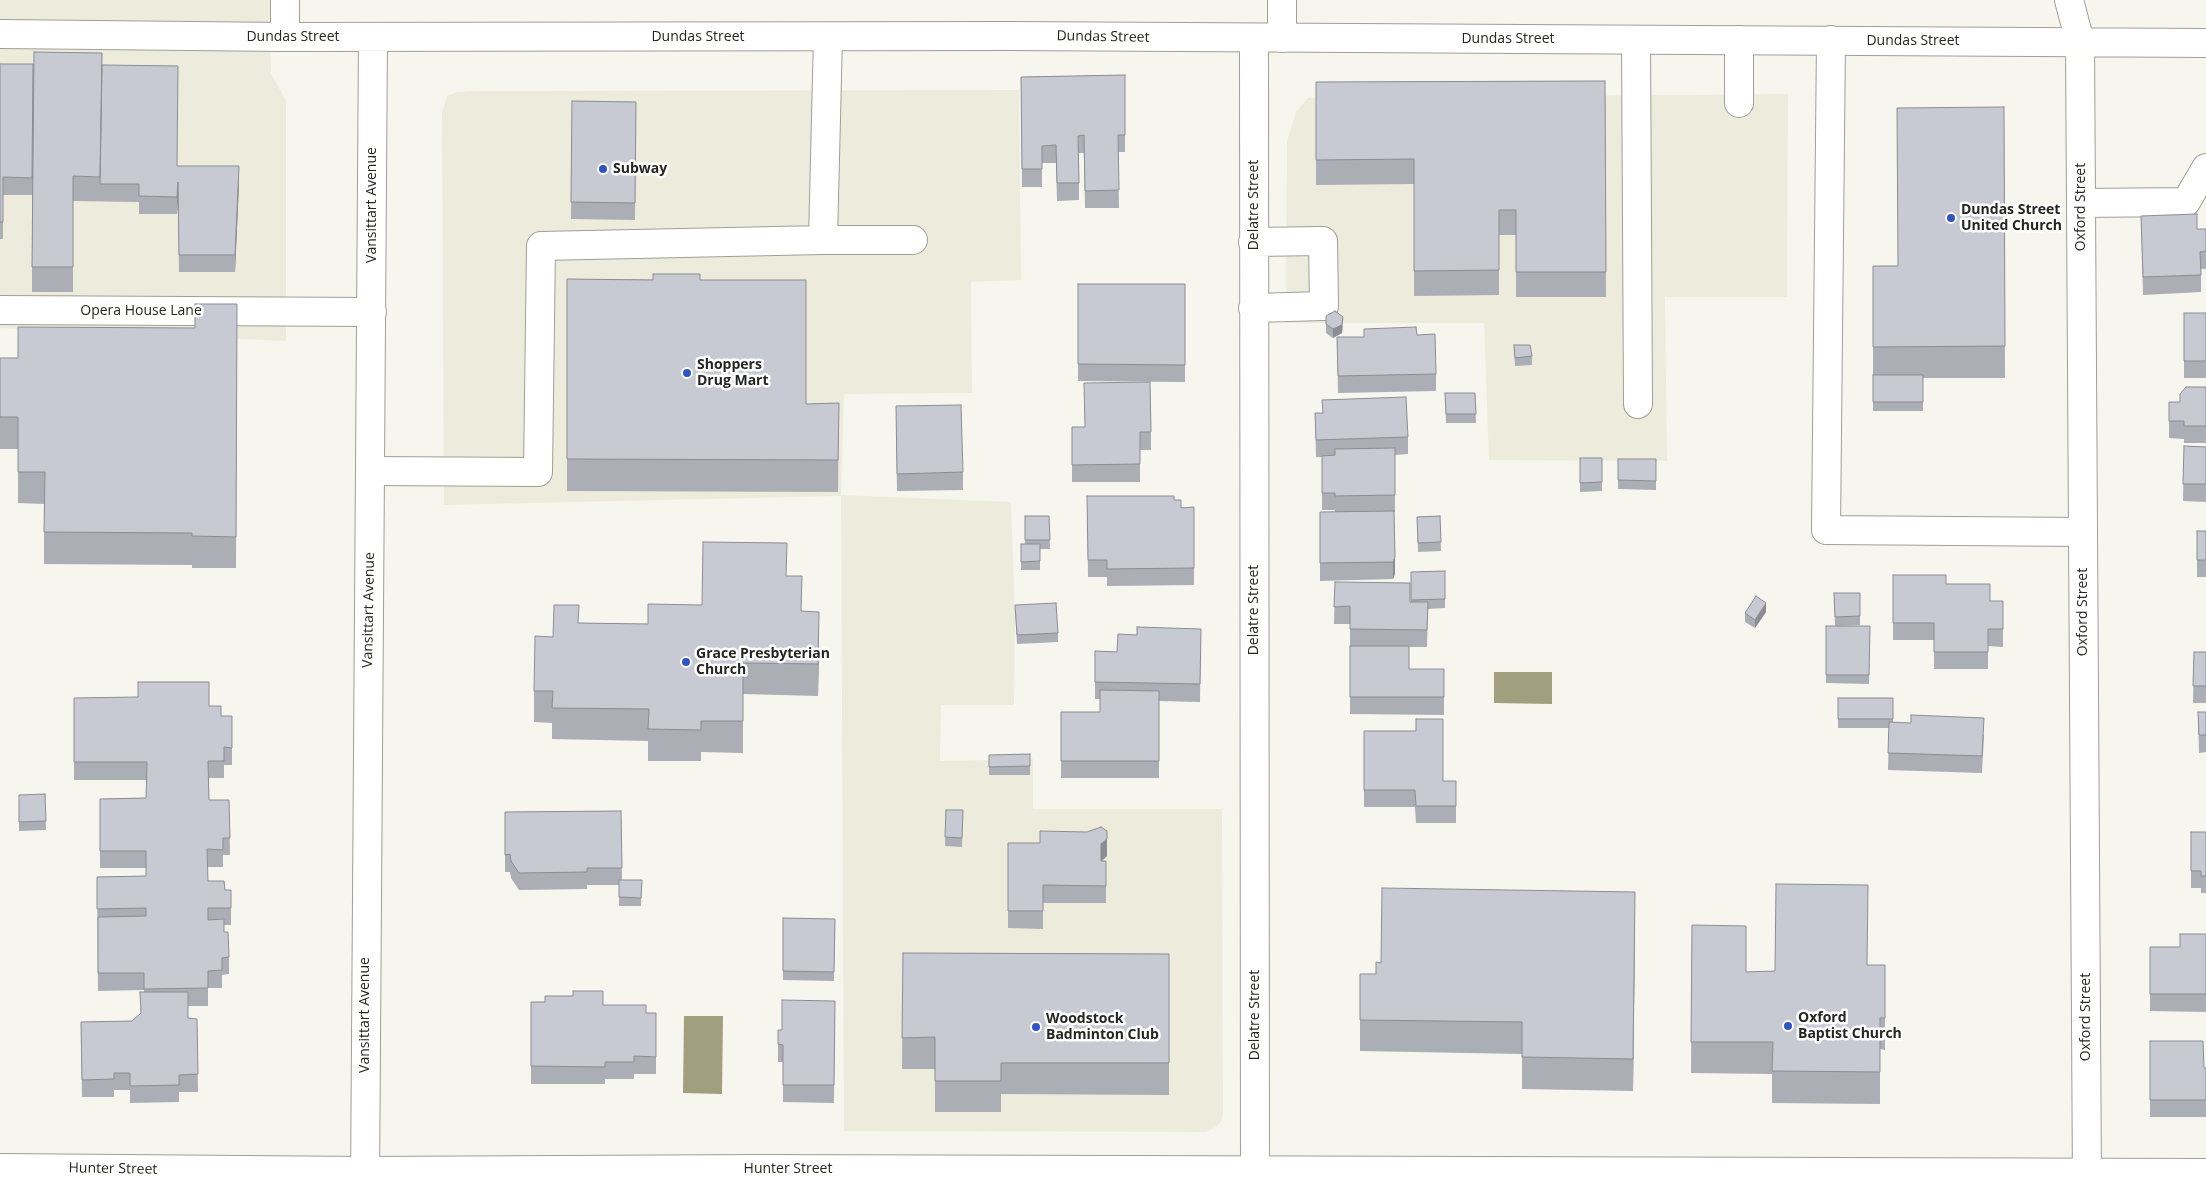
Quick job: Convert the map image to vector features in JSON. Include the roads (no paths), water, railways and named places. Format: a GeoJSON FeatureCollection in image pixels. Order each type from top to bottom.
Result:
{"type":"FeatureCollection","features":[{"type":"Feature","properties":{"kind":"main road"},"geometry":{"type":"LineString","coordinates":[[285,0],[285,37]]}},
{"type":"Feature","properties":{"kind":"main road"},"geometry":{"type":"LineString","coordinates":[[1282,0],[1282,38]]}},
{"type":"Feature","properties":{"kind":"main road","name":"Oxford Street"},"geometry":{"type":"LineString","coordinates":[[2069,0],[2080,42],[2087,1177]]}},
{"type":"Feature","properties":{"kind":"main road","name":"Dundas Street"},"geometry":{"type":"LineString","coordinates":[[0,34],[285,37],[1010,36],[2206,42]]}},
{"type":"Feature","properties":{"kind":"main road","name":"Vansittart Avenue"},"geometry":{"type":"LineString","coordinates":[[365,1177],[373,37]]}},
{"type":"Feature","properties":{"kind":"main road"},"geometry":{"type":"LineString","coordinates":[[823,240],[828,37]]}},
{"type":"Feature","properties":{"kind":"main road","name":"Delatre Street"},"geometry":{"type":"LineString","coordinates":[[1254,38],[1255,1176]]}},
{"type":"Feature","properties":{"kind":"main road"},"geometry":{"type":"LineString","coordinates":[[1636,40],[1638,404]]}},
{"type":"Feature","properties":{"kind":"main road"},"geometry":{"type":"LineString","coordinates":[[1739,40],[1739,104]]}},
{"type":"Feature","properties":{"kind":"main road"},"geometry":{"type":"LineString","coordinates":[[1831,40],[1826,530],[2082,532]]}},
{"type":"Feature","properties":{"kind":"main road"},"geometry":{"type":"LineString","coordinates":[[2080,203],[2186,202],[2206,168]]}},
{"type":"Feature","properties":{"kind":"main road"},"geometry":{"type":"LineString","coordinates":[[371,471],[538,472],[541,246],[912,240]]}},
{"type":"Feature","properties":{"kind":"main road"},"geometry":{"type":"LineString","coordinates":[[1253,242],[1323,241],[1324,306],[1253,308]]}},
{"type":"Feature","properties":{"kind":"main road","name":"Opera House Lane"},"geometry":{"type":"LineString","coordinates":[[0,310],[372,312]]}},
{"type":"Feature","properties":{"kind":"main road","name":"Hunter Street"},"geometry":{"type":"LineString","coordinates":[[0,1168],[365,1177],[750,1169],[1255,1176],[2087,1177],[2206,1173]]}},
{"type":"Feature","properties":{"kind":"place","name":"Subway"},"geometry":{"type":"Point","coordinates":[603,169]}},
{"type":"Feature","properties":{"kind":"place","name":"Dundas Street United Church"},"geometry":{"type":"Point","coordinates":[1951,218]}},
{"type":"Feature","properties":{"kind":"place","name":"Shoppers Drug Mart"},"geometry":{"type":"Point","coordinates":[687,373]}},
{"type":"Feature","properties":{"kind":"place","name":"Grace Presbyterian Church"},"geometry":{"type":"Point","coordinates":[686,662]}},
{"type":"Feature","properties":{"kind":"place","name":"Oxford Baptist Church"},"geometry":{"type":"Point","coordinates":[1788,1026]}},
{"type":"Feature","properties":{"kind":"place","name":"Woodstock Badminton Club"},"geometry":{"type":"Point","coordinates":[1036,1027]}}]}
